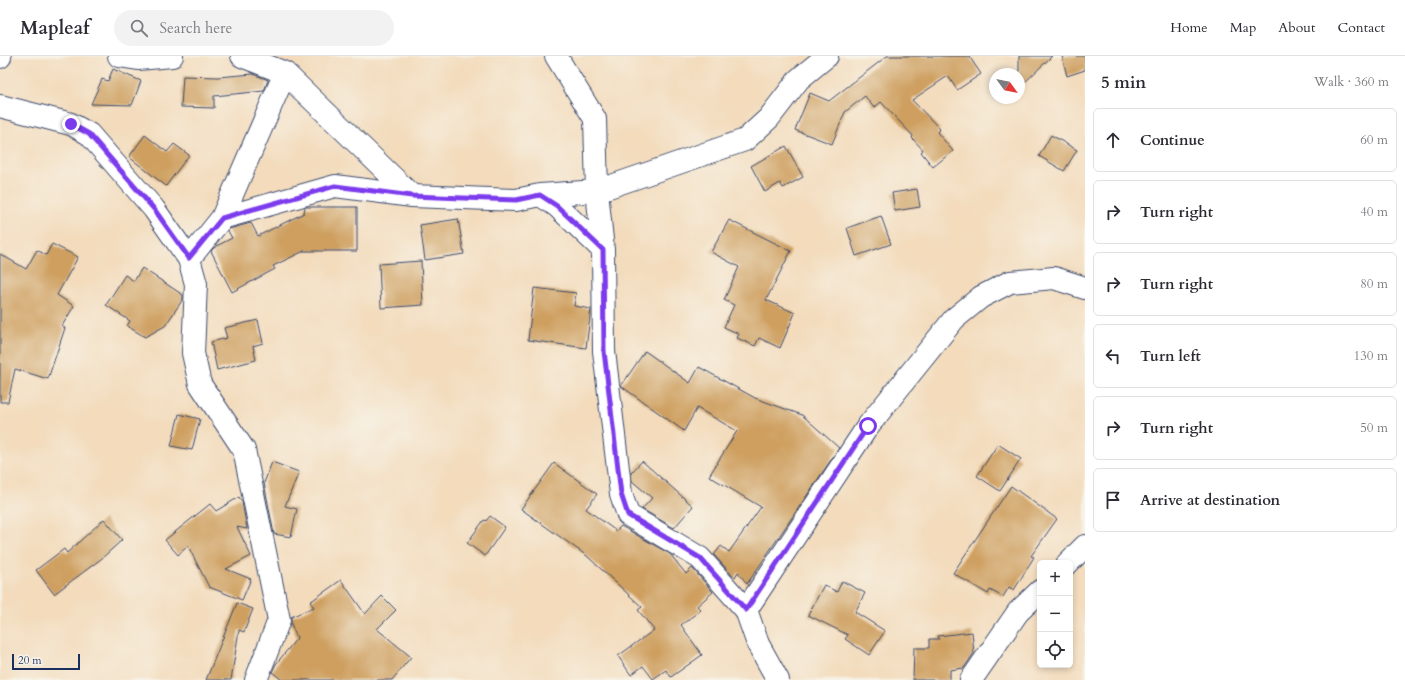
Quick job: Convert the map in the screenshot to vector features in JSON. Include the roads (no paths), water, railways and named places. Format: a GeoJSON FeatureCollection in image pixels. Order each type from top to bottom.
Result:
{"type":"FeatureCollection","features":[{"type":"Feature","properties":{"kind":"street"},"geometry":{"type":"LineString","coordinates":[[119,56],[138,59],[172,56]]}},
{"type":"Feature","properties":{"kind":"street"},"geometry":{"type":"LineString","coordinates":[[242,56],[285,73],[412,196]]}},
{"type":"Feature","properties":{"kind":"street"},"geometry":{"type":"LineString","coordinates":[[556,56],[595,119],[597,191],[603,250],[604,351],[621,494],[628,515],[700,558],[746,610],[758,644],[778,680]]}},
{"type":"Feature","properties":{"kind":"street"},"geometry":{"type":"LineString","coordinates":[[222,218],[335,186],[412,196],[516,200],[540,195],[597,191],[745,140],[769,118],[798,79],[826,56]]}},
{"type":"Feature","properties":{"kind":"street"},"geometry":{"type":"LineString","coordinates":[[189,258],[222,218],[285,73]]}},
{"type":"Feature","properties":{"kind":"street"},"geometry":{"type":"LineString","coordinates":[[0,106],[71,124],[89,134],[154,209],[189,258],[196,284],[193,353],[200,384],[244,450],[279,620],[256,680]]}},
{"type":"Feature","properties":{"kind":"street"},"geometry":{"type":"LineString","coordinates":[[540,195],[557,206],[603,250]]}},
{"type":"Feature","properties":{"kind":"street"},"geometry":{"type":"LineString","coordinates":[[746,610],[868,426],[954,319],[981,297],[1010,282],[1054,278],[1085,288]]}},
{"type":"Feature","properties":{"kind":"street"},"geometry":{"type":"LineString","coordinates":[[1071,560],[1085,546]]}},
{"type":"Feature","properties":{"kind":"street"},"geometry":{"type":"LineString","coordinates":[[971,680],[1018,612],[1037,594]]}}]}
